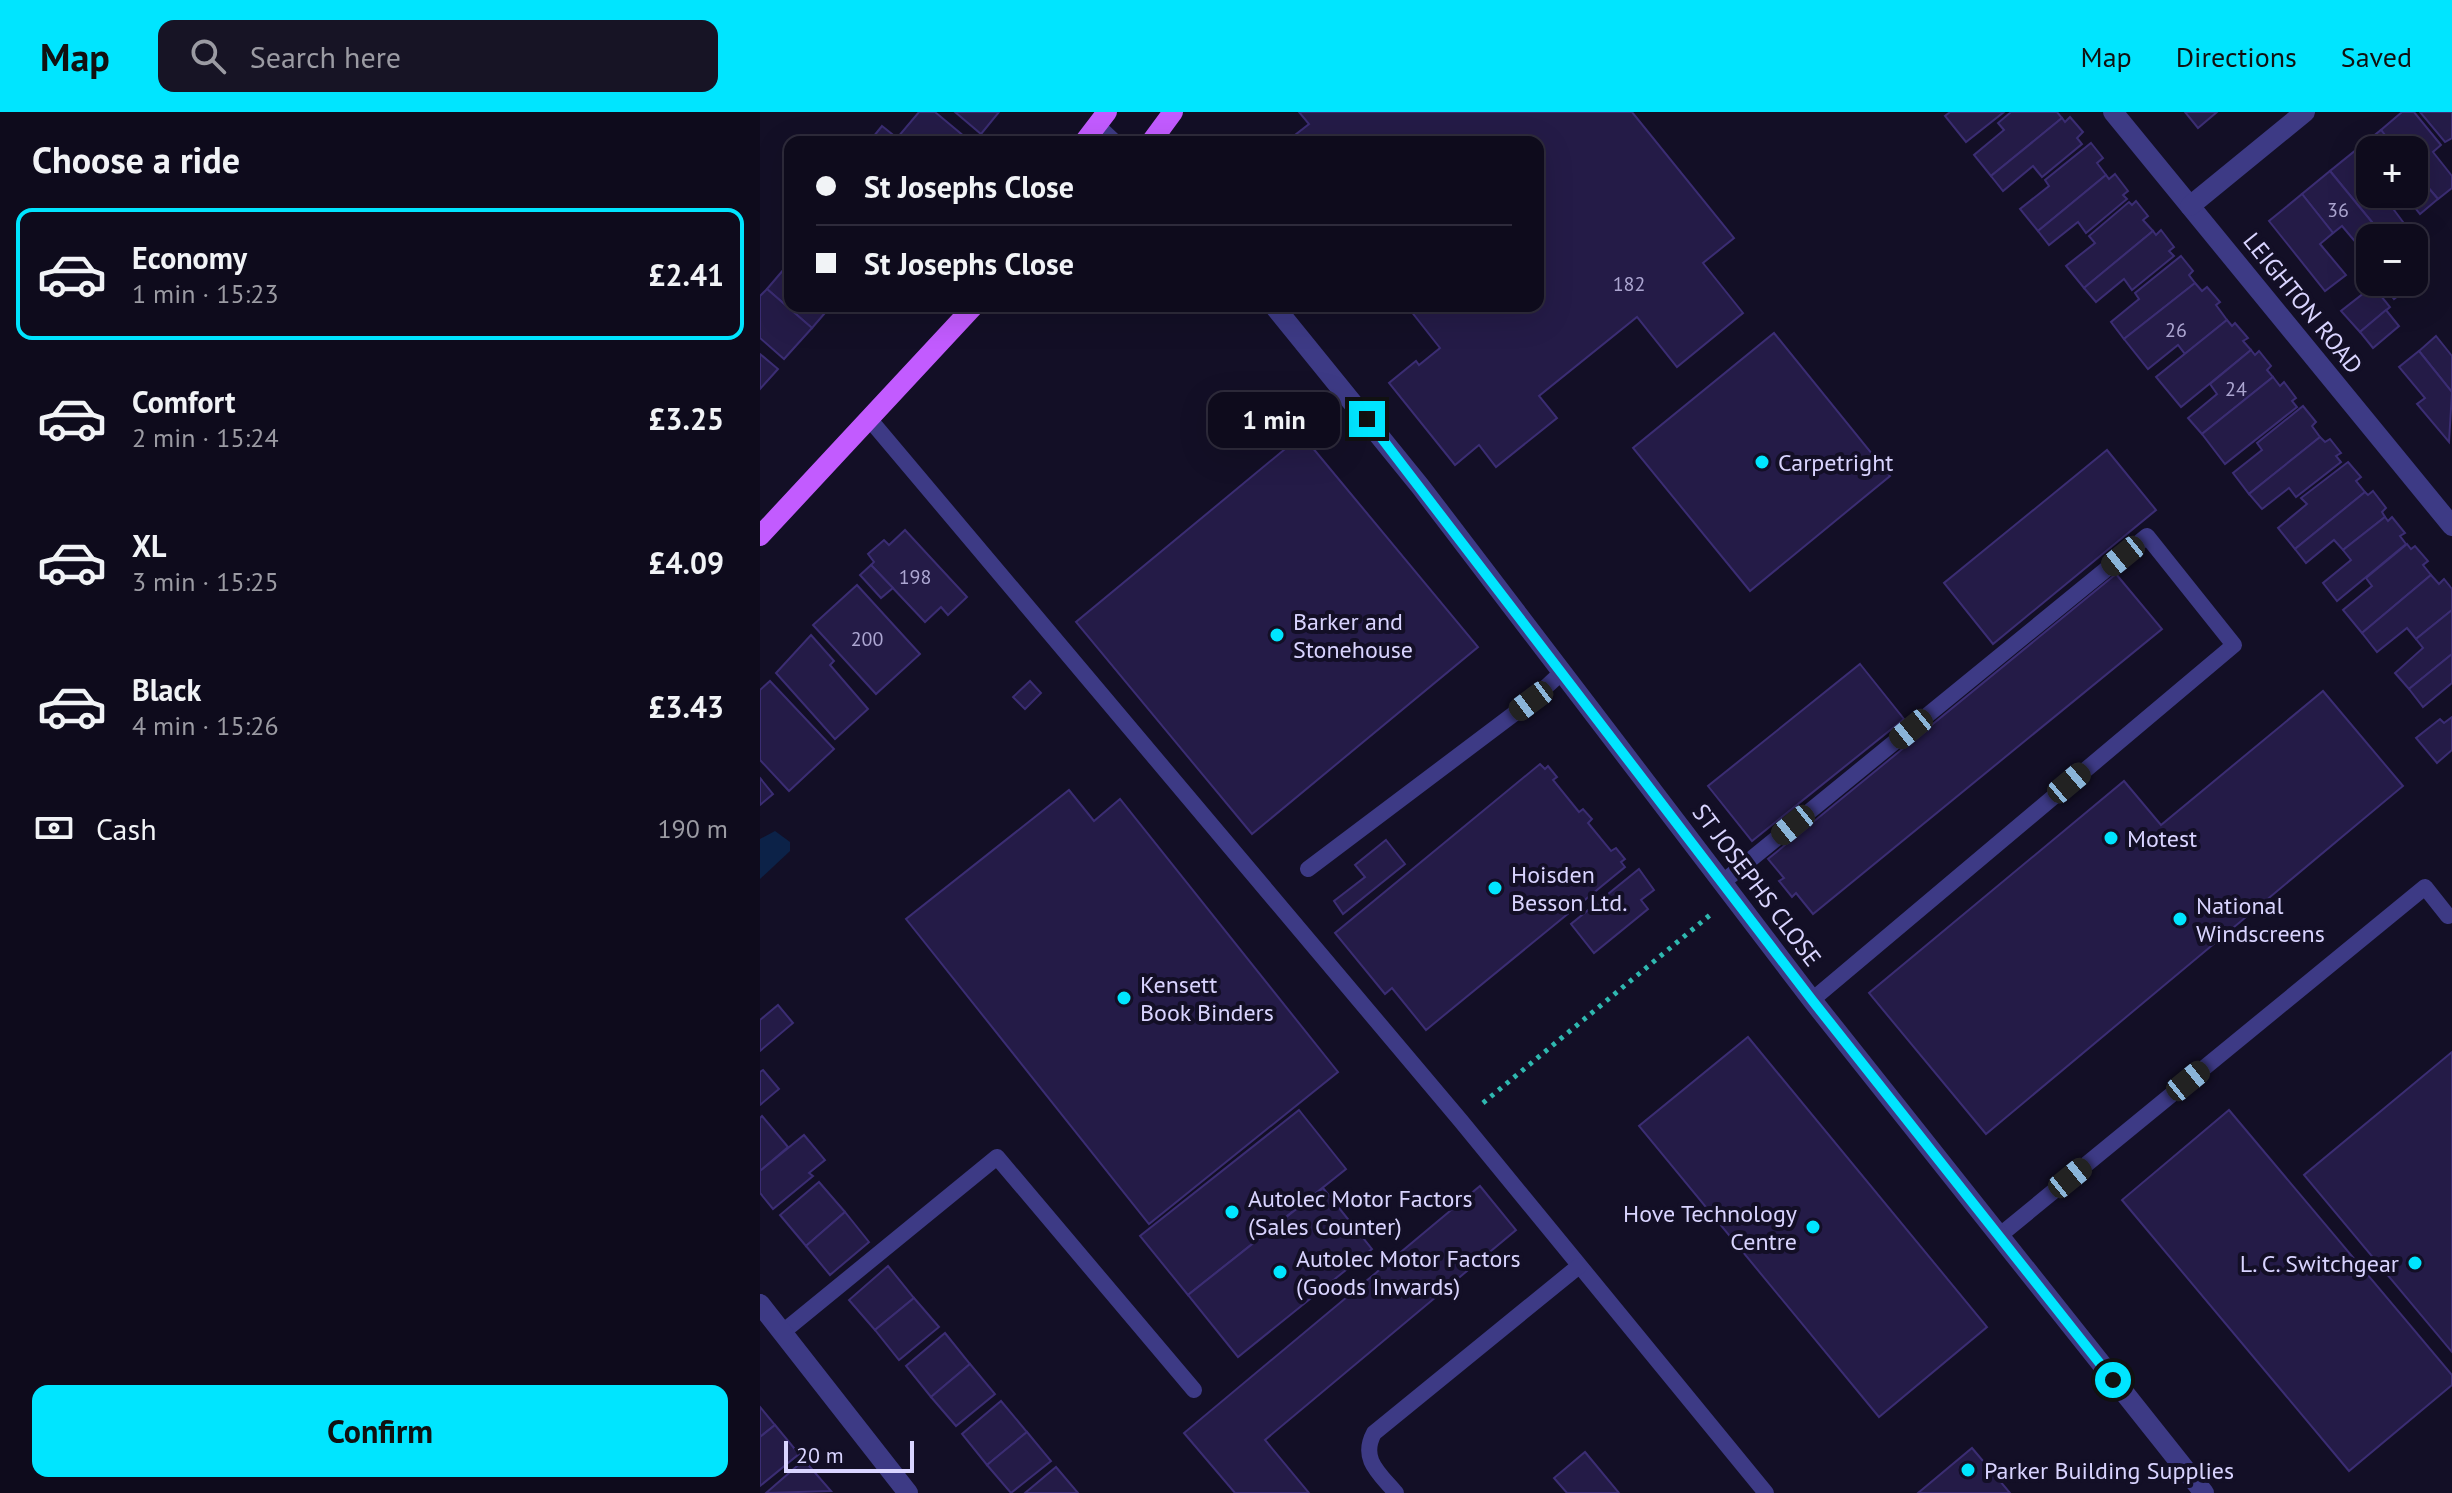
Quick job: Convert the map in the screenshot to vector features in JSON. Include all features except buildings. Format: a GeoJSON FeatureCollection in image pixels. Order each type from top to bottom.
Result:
{"type":"FeatureCollection","features":[{"type":"Feature","properties":{"kind":"main road"},"geometry":{"type":"LineString","coordinates":[[1155,136],[1173,112]]}},
{"type":"Feature","properties":{"kind":"main road"},"geometry":{"type":"LineString","coordinates":[[760,536],[871,421],[969,312]]}},
{"type":"Feature","properties":{"kind":"street","name":"LEIGHTON ROAD"},"geometry":{"type":"LineString","coordinates":[[2113,112],[2449,517]]}},
{"type":"Feature","properties":{"kind":"street"},"geometry":{"type":"LineString","coordinates":[[2190,206],[2305,112]]}},
{"type":"Feature","properties":{"kind":"street","name":"ST JOSEPHS CLOSE"},"geometry":{"type":"LineString","coordinates":[[1279,312],[1420,486],[1812,1000],[2204,1493]]}},
{"type":"Feature","properties":{"kind":"street"},"geometry":{"type":"LineString","coordinates":[[760,1304],[908,1493]]}},
{"type":"Feature","properties":{"kind":"lane"},"geometry":{"type":"LineString","coordinates":[[871,421],[1461,1121],[1766,1493]]}},
{"type":"Feature","properties":{"kind":"lane"},"geometry":{"type":"LineString","coordinates":[[1728,889],[2147,536],[2234,645],[1812,1000]]}},
{"type":"Feature","properties":{"kind":"lane"},"geometry":{"type":"LineString","coordinates":[[1308,869],[1531,701],[1561,673]]}},
{"type":"Feature","properties":{"kind":"lane"},"geometry":{"type":"LineString","coordinates":[[1999,1236],[2425,887],[2448,916]]}},
{"type":"Feature","properties":{"kind":"lane"},"geometry":{"type":"LineString","coordinates":[[784,1331],[997,1157],[1194,1390]]}},
{"type":"Feature","properties":{"kind":"lane"},"geometry":{"type":"LineString","coordinates":[[1396,1493],[1369,1460],[1369,1443],[1374,1433],[1579,1266]]}},
{"type":"Feature","properties":{"kind":"path"},"geometry":{"type":"LineString","coordinates":[[1461,1121],[1728,889]]}},
{"type":"Feature","properties":{"kind":"water"},"geometry":{"type":"Polygon","coordinates":[[[775,831],[790,842],[790,851],[760,879],[760,839],[775,831]]]}},
{"type":"Feature","properties":{"kind":"place","name":"Carpetright"},"geometry":{"type":"Point","coordinates":[1762,462]}},
{"type":"Feature","properties":{"kind":"place","name":"Barker and Stonehouse"},"geometry":{"type":"Point","coordinates":[1277,635]}},
{"type":"Feature","properties":{"kind":"place","name":"Motest"},"geometry":{"type":"Point","coordinates":[2111,838]}},
{"type":"Feature","properties":{"kind":"place","name":"Hoisden Besson Ltd."},"geometry":{"type":"Point","coordinates":[1495,888]}},
{"type":"Feature","properties":{"kind":"place","name":"National Windscreens"},"geometry":{"type":"Point","coordinates":[2180,919]}},
{"type":"Feature","properties":{"kind":"place","name":"Kensett Book Binders"},"geometry":{"type":"Point","coordinates":[1124,998]}},
{"type":"Feature","properties":{"kind":"place","name":"Autolec Motor Factors (Sales Counter)"},"geometry":{"type":"Point","coordinates":[1232,1212]}},
{"type":"Feature","properties":{"kind":"place","name":"Hove Technology Centre"},"geometry":{"type":"Point","coordinates":[1813,1227]}},
{"type":"Feature","properties":{"kind":"place","name":"L. C. Switchgear"},"geometry":{"type":"Point","coordinates":[2415,1263]}},
{"type":"Feature","properties":{"kind":"place","name":"Autolec Motor Factors (Goods Inwards)"},"geometry":{"type":"Point","coordinates":[1280,1272]}},
{"type":"Feature","properties":{"kind":"place","name":"Parker Building Supplies"},"geometry":{"type":"Point","coordinates":[1968,1470]}},
{"type":"Feature","properties":{"kind":"route"},"geometry":{"type":"LineString","coordinates":[[1367,419],[1812,1000],[2113,1380]]}}]}
